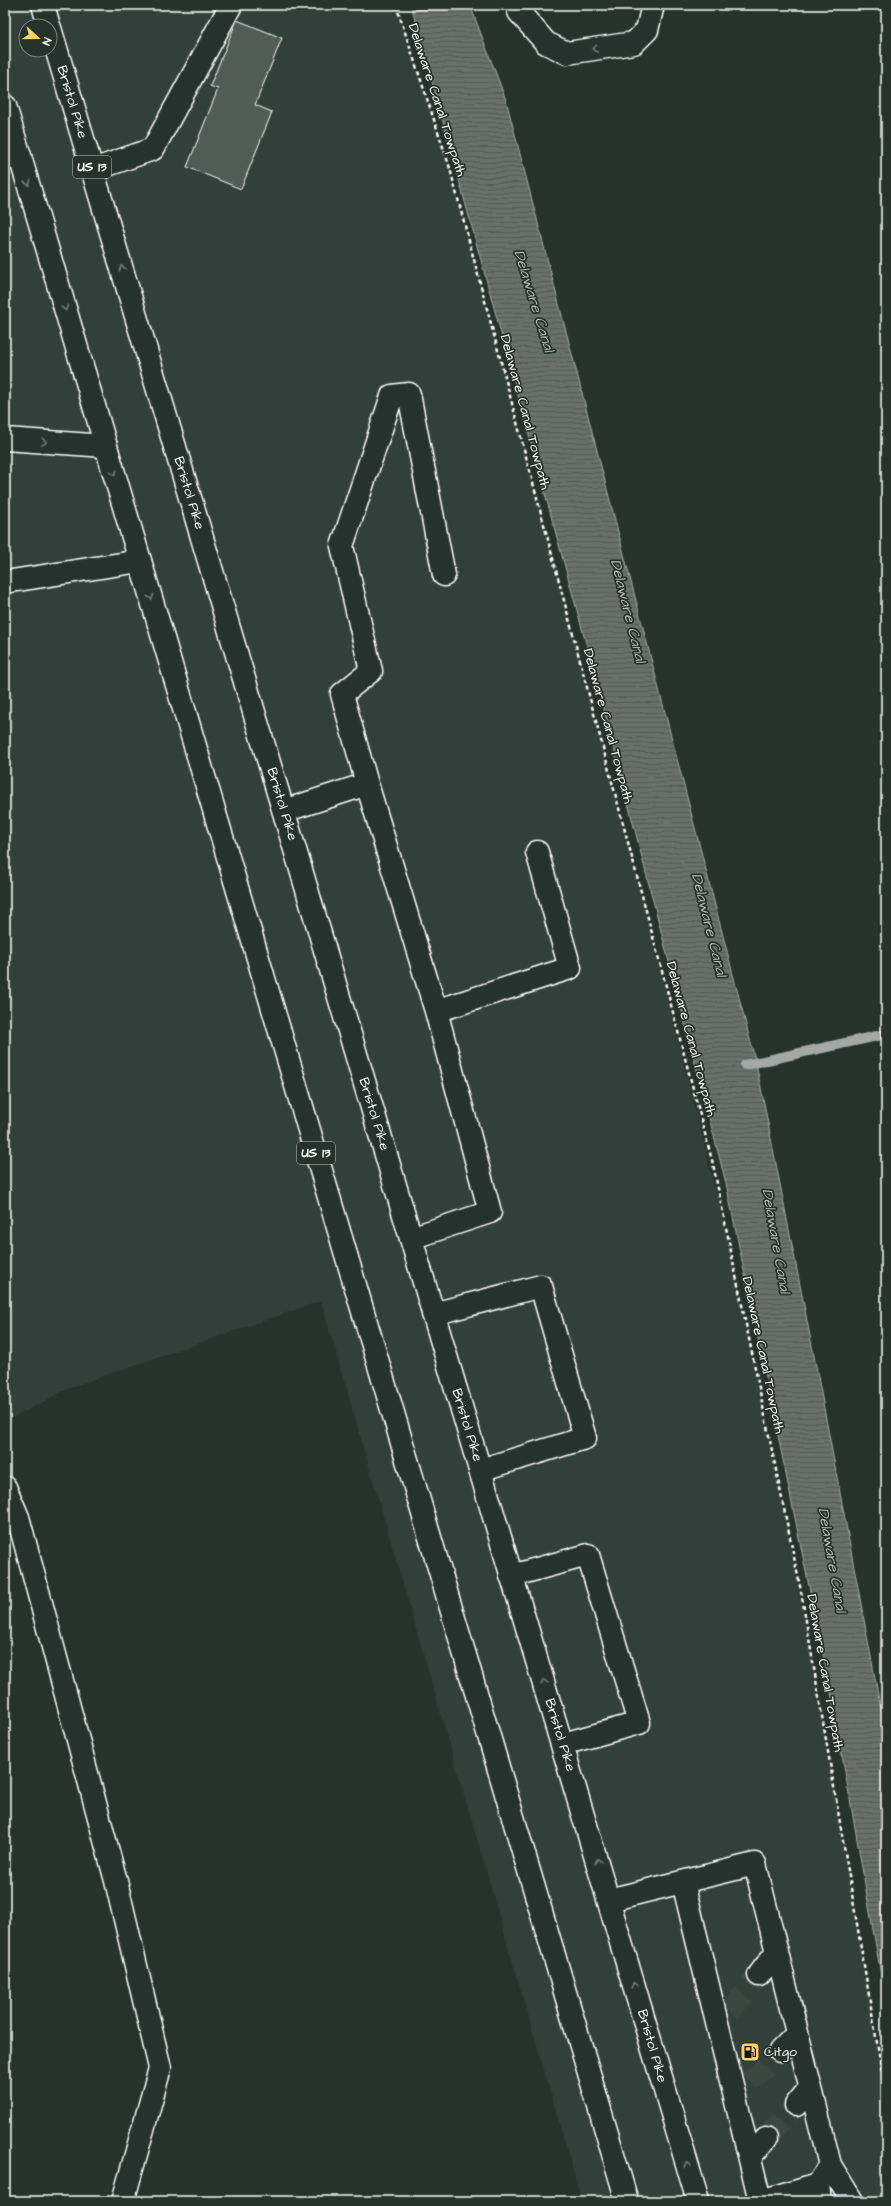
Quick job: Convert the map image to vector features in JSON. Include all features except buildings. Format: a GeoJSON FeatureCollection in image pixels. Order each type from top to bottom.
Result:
{"type":"FeatureCollection","features":[{"type":"Feature","properties":{"kind":"main road","name":"Bristol Pike"},"geometry":{"type":"LineString","coordinates":[[43,5],[47,18]]}},
{"type":"Feature","properties":{"kind":"main road"},"geometry":{"type":"LineString","coordinates":[[93,170],[153,149],[231,5]]}},
{"type":"Feature","properties":{"kind":"main road"},"geometry":{"type":"LineString","coordinates":[[518,5],[519,12],[546,43],[567,53],[634,43],[647,30],[653,5]]}},
{"type":"Feature","properties":{"kind":"main road","name":"Bristol Pike"},"geometry":{"type":"LineString","coordinates":[[58,54],[698,2201]]}},
{"type":"Feature","properties":{"kind":"main road","name":"US 13"},"geometry":{"type":"LineString","coordinates":[[5,106],[12,157],[106,446],[627,2201]]}},
{"type":"Feature","properties":{"kind":"main road"},"geometry":{"type":"LineString","coordinates":[[411,1238],[490,1212],[436,1011],[367,784],[342,694],[371,671],[342,546],[392,396],[409,394],[444,575]]}},
{"type":"Feature","properties":{"kind":"main road"},"geometry":{"type":"LineString","coordinates":[[5,439],[106,446]]}},
{"type":"Feature","properties":{"kind":"main road"},"geometry":{"type":"LineString","coordinates":[[5,582],[140,561]]}},
{"type":"Feature","properties":{"kind":"main road"},"geometry":{"type":"LineString","coordinates":[[284,811],[367,784]]}},
{"type":"Feature","properties":{"kind":"main road"},"geometry":{"type":"LineString","coordinates":[[436,1011],[570,968],[537,852]]}},
{"type":"Feature","properties":{"kind":"main road"},"geometry":{"type":"LineString","coordinates":[[433,1314],[541,1286],[585,1438],[480,1470]]}},
{"type":"Feature","properties":{"kind":"main road"},"geometry":{"type":"LineString","coordinates":[[5,1487],[18,1517],[114,1873],[160,2068],[122,2201]]}},
{"type":"Feature","properties":{"kind":"main road"},"geometry":{"type":"LineString","coordinates":[[511,1576],[588,1555],[639,1723],[563,1744]]}},
{"type":"Feature","properties":{"kind":"main road"},"geometry":{"type":"LineString","coordinates":[[609,1900],[755,1864],[830,2165],[852,2201]]}},
{"type":"Feature","properties":{"kind":"main road"},"geometry":{"type":"LineString","coordinates":[[683,1882],[724,2019],[743,2089],[750,2158],[760,2201]]}},
{"type":"Feature","properties":{"kind":"main road"},"geometry":{"type":"LineString","coordinates":[[759,1975],[777,1951]]}},
{"type":"Feature","properties":{"kind":"main road"},"geometry":{"type":"LineString","coordinates":[[780,2051],[797,2034]]}},
{"type":"Feature","properties":{"kind":"main road"},"geometry":{"type":"LineString","coordinates":[[796,2105],[810,2088]]}},
{"type":"Feature","properties":{"kind":"main road"},"geometry":{"type":"LineString","coordinates":[[750,2158],[766,2139]]}},
{"type":"Feature","properties":{"kind":"main road"},"geometry":{"type":"LineString","coordinates":[[764,2201],[819,2193],[830,2165]]}},
{"type":"Feature","properties":{"kind":"path","name":"Delaware Canal Towpath"},"geometry":{"type":"LineString","coordinates":[[396,5],[449,165],[713,1164],[801,1591],[886,2096]]}},
{"type":"Feature","properties":{"kind":"shaded area"},"geometry":{"type":"Polygon","coordinates":[[[5,5],[396,5],[449,165],[588,688],[733,1258],[811,1652],[886,2093],[886,2201],[582,2201],[321,1301],[71,1387],[5,1422],[5,5]]]}},
{"type":"Feature","properties":{"kind":"water","name":"Delaware Canal"},"geometry":{"type":"Polygon","coordinates":[[[411,5],[470,5],[506,100],[756,1063],[816,1366],[886,1736],[886,2003],[832,1698],[726,1183],[598,687],[411,5]]]}},
{"type":"Feature","properties":{"kind":"waterway"},"geometry":{"type":"LineString","coordinates":[[745,1065],[886,1034]]}},
{"type":"Feature","properties":{"kind":"tunnel"},"geometry":{"type":"LineString","coordinates":[[730,2011],[759,1975]]}},
{"type":"Feature","properties":{"kind":"tunnel"},"geometry":{"type":"LineString","coordinates":[[750,2082],[780,2051]]}},
{"type":"Feature","properties":{"kind":"tunnel"},"geometry":{"type":"LineString","coordinates":[[766,2139],[796,2105]]}},
{"type":"Feature","properties":{"kind":"place","name":"Citgo"},"geometry":{"type":"Point","coordinates":[750,2052]}}]}
